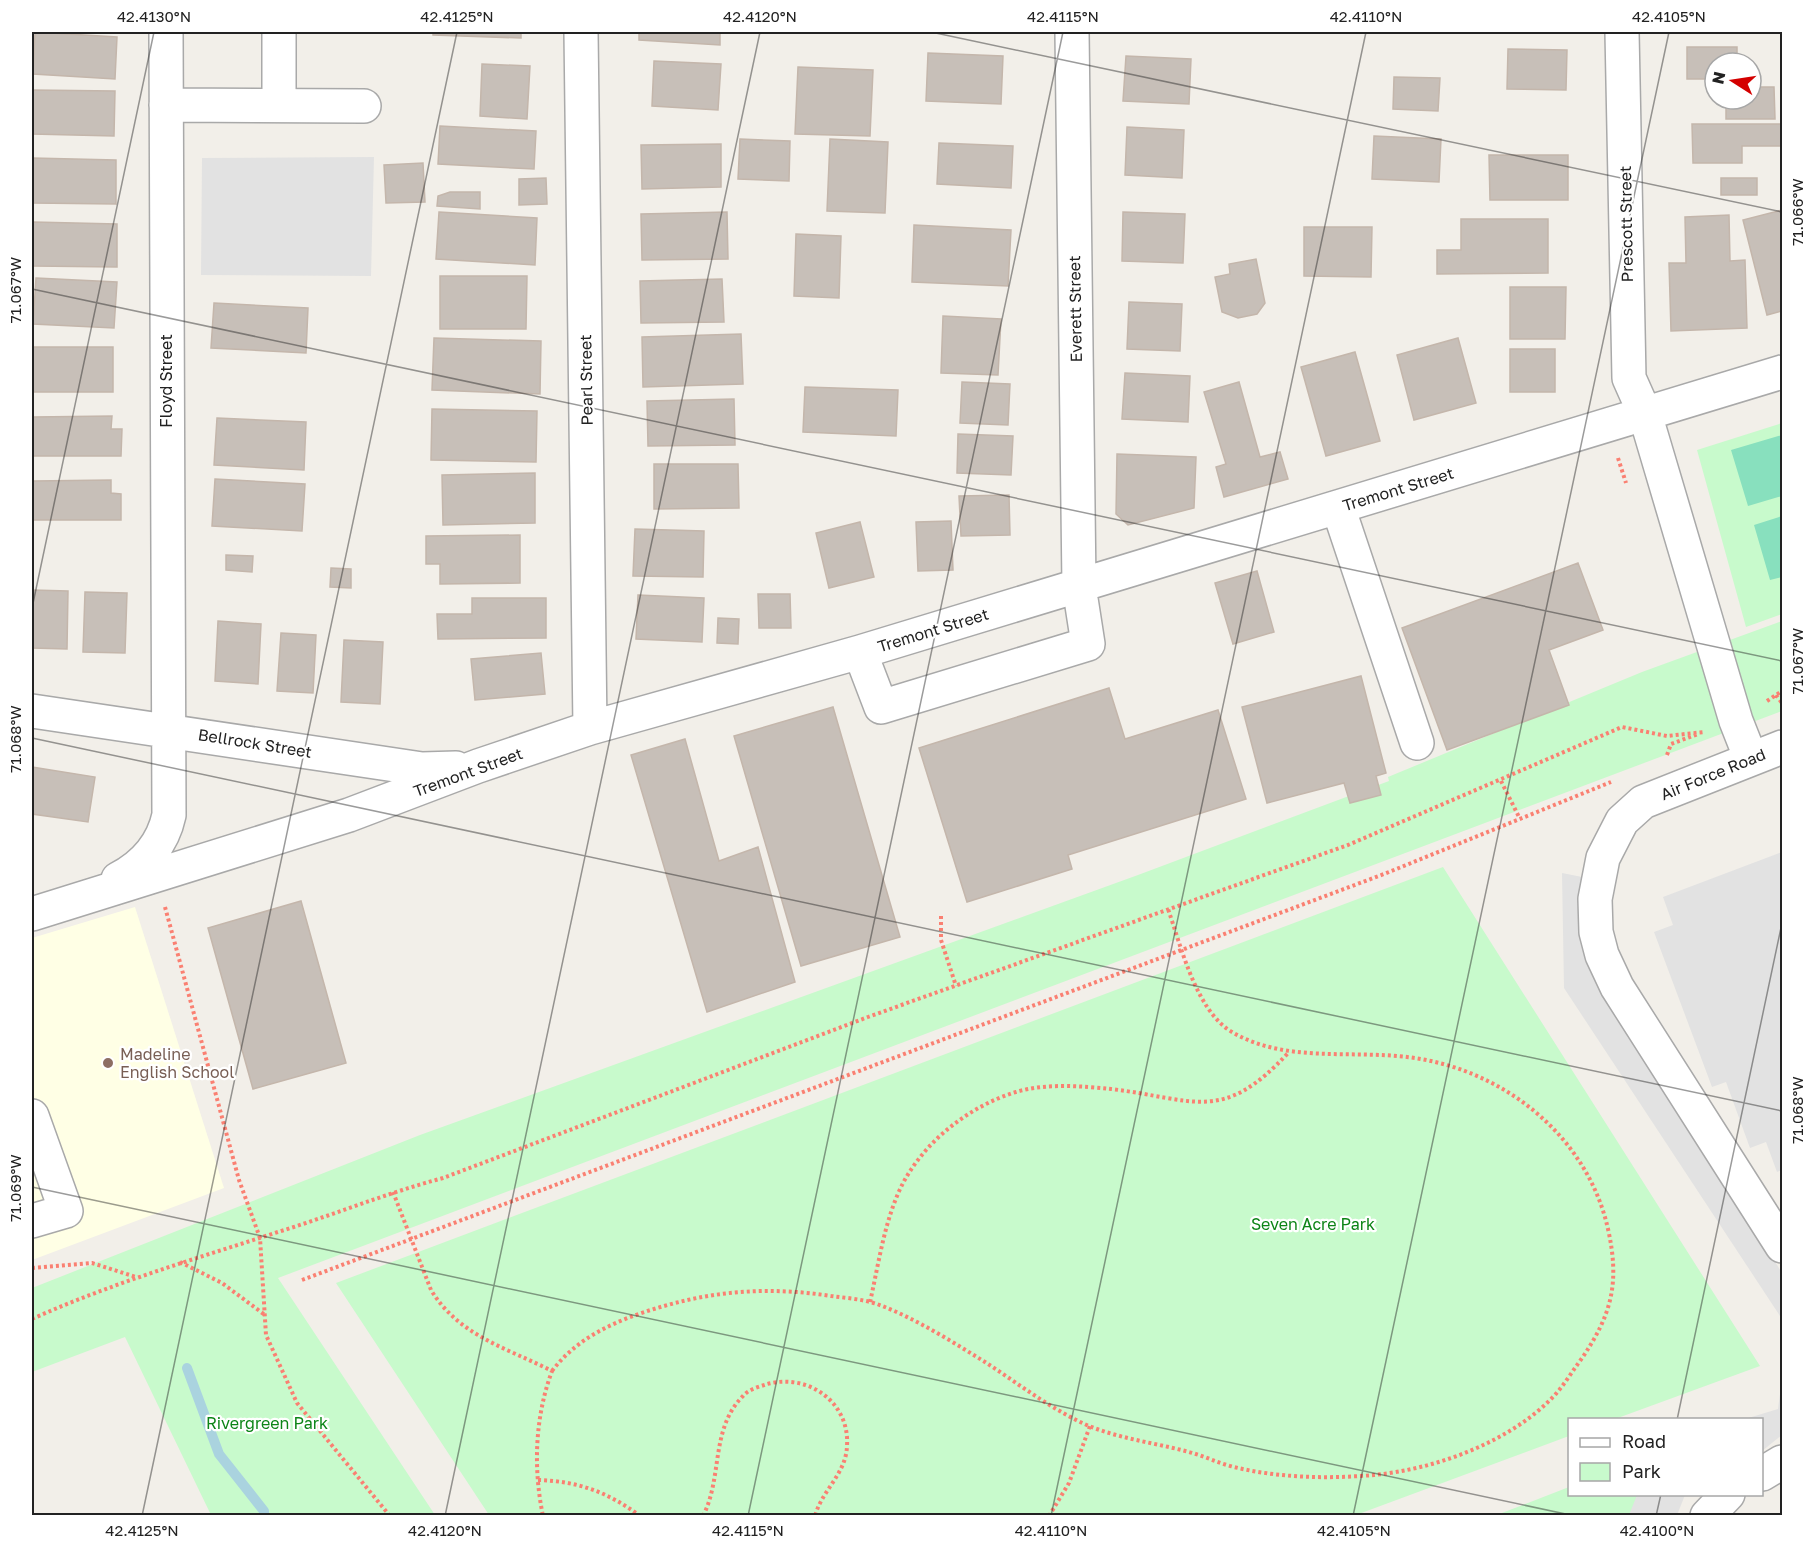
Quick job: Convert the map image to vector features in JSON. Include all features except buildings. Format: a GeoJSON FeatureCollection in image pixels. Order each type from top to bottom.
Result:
{"type":"FeatureCollection","features":[{"type":"Feature","properties":{"kind":"street","name":"Floyd Street"},"geometry":{"type":"LineString","coordinates":[[166,32],[168,730]]}},
{"type":"Feature","properties":{"kind":"street"},"geometry":{"type":"LineString","coordinates":[[279,32],[279,105]]}},
{"type":"Feature","properties":{"kind":"street","name":"Pearl Street"},"geometry":{"type":"LineString","coordinates":[[581,32],[590,728]]}},
{"type":"Feature","properties":{"kind":"street","name":"Everett Street"},"geometry":{"type":"LineString","coordinates":[[860,652],[881,707],[1088,644],[1079,586],[1072,32]]}},
{"type":"Feature","properties":{"kind":"street","name":"Prescott Street"},"geometry":{"type":"LineString","coordinates":[[1622,32],[1629,378],[1644,414],[1733,710],[1751,759]]}},
{"type":"Feature","properties":{"kind":"street"},"geometry":{"type":"LineString","coordinates":[[166,105],[364,106]]}},
{"type":"Feature","properties":{"kind":"street","name":"Tremont Street"},"geometry":{"type":"LineString","coordinates":[[32,914],[349,815],[478,766],[590,728],[860,652],[1782,372]]}},
{"type":"Feature","properties":{"kind":"street"},"geometry":{"type":"LineString","coordinates":[[1338,507],[1417,743]]}},
{"type":"Feature","properties":{"kind":"street","name":"Bellrock Street"},"geometry":{"type":"LineString","coordinates":[[32,711],[422,769],[478,766]]}},
{"type":"Feature","properties":{"kind":"street","name":"Tremont Street"},"geometry":{"type":"LineString","coordinates":[[86,896],[137,866],[148,856],[165,831],[170,794],[168,730]]}},
{"type":"Feature","properties":{"kind":"street","name":"Air Force Road"},"geometry":{"type":"LineString","coordinates":[[1782,747],[1643,802],[1622,821],[1603,858],[1595,899],[1596,932],[1602,955],[1617,987],[1782,1246]]}},
{"type":"Feature","properties":{"kind":"street"},"geometry":{"type":"LineString","coordinates":[[32,1116],[66,1211],[32,1221]]}},
{"type":"Feature","properties":{"kind":"street"},"geometry":{"type":"LineString","coordinates":[[1763,1473],[1782,1462]]}},
{"type":"Feature","properties":{"kind":"street"},"geometry":{"type":"LineString","coordinates":[[1707,1515],[1726,1496]]}},
{"type":"Feature","properties":{"kind":"path"},"geometry":{"type":"LineString","coordinates":[[1776,696],[1782,702]]}},
{"type":"Feature","properties":{"kind":"path"},"geometry":{"type":"LineString","coordinates":[[32,1319],[179,1262],[260,1238],[393,1192],[443,1178],[956,986],[1348,845],[1622,727],[1667,736],[1705,732],[1671,744],[1664,762]]}},
{"type":"Feature","properties":{"kind":"path"},"geometry":{"type":"LineString","coordinates":[[302,1280],[1384,874],[1519,817],[1619,779]]}},
{"type":"Feature","properties":{"kind":"path"},"geometry":{"type":"LineString","coordinates":[[1501,781],[1519,817]]}},
{"type":"Feature","properties":{"kind":"path"},"geometry":{"type":"LineString","coordinates":[[156,874],[239,1180],[260,1238],[267,1335],[297,1403],[390,1515]]}},
{"type":"Feature","properties":{"kind":"path"},"geometry":{"type":"LineString","coordinates":[[543,1515],[538,1480],[539,1418],[552,1371],[584,1339],[615,1323],[647,1311],[710,1295],[746,1290],[791,1290],[870,1302],[910,1318],[1090,1426],[1134,1440],[1191,1452],[1233,1467],[1297,1476],[1346,1477],[1431,1466],[1482,1445],[1531,1417],[1564,1384],[1605,1319],[1611,1302],[1615,1263],[1598,1192],[1572,1148],[1541,1117],[1498,1086],[1438,1063],[1406,1057],[1289,1052],[1235,1034],[1221,1025],[1203,999],[1182,950],[1168,909]]}},
{"type":"Feature","properties":{"kind":"path"},"geometry":{"type":"LineString","coordinates":[[942,916],[941,940],[956,986]]}},
{"type":"Feature","properties":{"kind":"path"},"geometry":{"type":"LineString","coordinates":[[870,1302],[885,1232],[897,1195],[914,1165],[940,1136],[981,1105],[1018,1091],[1062,1087],[1112,1089],[1156,1098],[1209,1102],[1248,1090],[1266,1077],[1289,1052]]}},
{"type":"Feature","properties":{"kind":"path"},"geometry":{"type":"LineString","coordinates":[[393,1192],[431,1290],[457,1323],[472,1333],[552,1371]]}},
{"type":"Feature","properties":{"kind":"path"},"geometry":{"type":"LineString","coordinates":[[179,1262],[222,1283],[265,1316]]}},
{"type":"Feature","properties":{"kind":"path"},"geometry":{"type":"LineString","coordinates":[[32,1268],[92,1263],[137,1277]]}},
{"type":"Feature","properties":{"kind":"path"},"geometry":{"type":"LineString","coordinates":[[703,1515],[711,1501],[720,1439],[728,1415],[744,1394],[778,1381],[801,1382],[822,1391],[840,1412],[847,1428],[847,1448],[841,1471],[815,1515]]}},
{"type":"Feature","properties":{"kind":"path"},"geometry":{"type":"LineString","coordinates":[[1049,1515],[1069,1483],[1090,1426]]}},
{"type":"Feature","properties":{"kind":"path"},"geometry":{"type":"LineString","coordinates":[[538,1480],[580,1484],[601,1491],[640,1515]]}},
{"type":"Feature","properties":{"kind":"shaded area"},"geometry":{"type":"Polygon","coordinates":[[[374,157],[371,276],[201,275],[202,158],[374,157]]]}},
{"type":"Feature","properties":{"kind":"shaded area"},"geometry":{"type":"Polygon","coordinates":[[[1782,852],[1782,1170],[1777,1172],[1766,1142],[1750,1148],[1726,1082],[1712,1087],[1654,932],[1673,925],[1663,897],[1782,852]]]}},
{"type":"Feature","properties":{"kind":"shaded area"},"geometry":{"type":"Polygon","coordinates":[[[1562,873],[1582,877],[1591,967],[1782,1273],[1782,1319],[1564,988],[1562,873]]]}},
{"type":"Feature","properties":{"kind":"shaded area","name":"Madeline English School"},"geometry":{"type":"Polygon","coordinates":[[[135,907],[224,1188],[32,1260],[32,938],[135,907]]]}},
{"type":"Feature","properties":{"kind":"shaded area"},"geometry":{"type":"Polygon","coordinates":[[[1782,1379],[1782,1435],[1763,1450],[1763,1418],[1748,1418],[1778,1409],[1782,1379]]]}},
{"type":"Feature","properties":{"kind":"shaded area"},"geometry":{"type":"Polygon","coordinates":[[[1636,1496],[1685,1496],[1677,1515],[1629,1515],[1636,1496]]]}},
{"type":"Feature","properties":{"kind":"green space"},"geometry":{"type":"Polygon","coordinates":[[[1782,423],[1782,614],[1746,627],[1697,450],[1782,423]]]}},
{"type":"Feature","properties":{"kind":"green space"},"geometry":{"type":"Polygon","coordinates":[[[1782,435],[1782,496],[1748,506],[1731,450],[1782,435]]]}},
{"type":"Feature","properties":{"kind":"green space"},"geometry":{"type":"Polygon","coordinates":[[[1782,516],[1782,577],[1770,580],[1754,525],[1782,516]]]}},
{"type":"Feature","properties":{"kind":"green space","name":"Rivergreen Park"},"geometry":{"type":"Polygon","coordinates":[[[1782,621],[1782,711],[278,1278],[435,1515],[211,1515],[125,1337],[32,1372],[32,1288],[420,1135],[1138,875],[1389,781],[1388,777],[1642,672],[1782,621]]]}},
{"type":"Feature","properties":{"kind":"green space","name":"Seven Acre Park"},"geometry":{"type":"Polygon","coordinates":[[[1443,867],[1760,1366],[1618,1418],[1568,1418],[1568,1436],[1356,1515],[489,1515],[336,1283],[1443,867]]]}},
{"type":"Feature","properties":{"kind":"green space"},"geometry":{"type":"Polygon","coordinates":[[[1568,1487],[1568,1496],[1643,1496],[1635,1515],[1494,1516],[1568,1487]]]}},
{"type":"Feature","properties":{"kind":"waterway"},"geometry":{"type":"LineString","coordinates":[[187,1368],[219,1454],[264,1511],[264,1516]]}},
{"type":"Feature","properties":{"kind":"place","name":"Madeline English School"},"geometry":{"type":"Point","coordinates":[108,1063]}}]}
